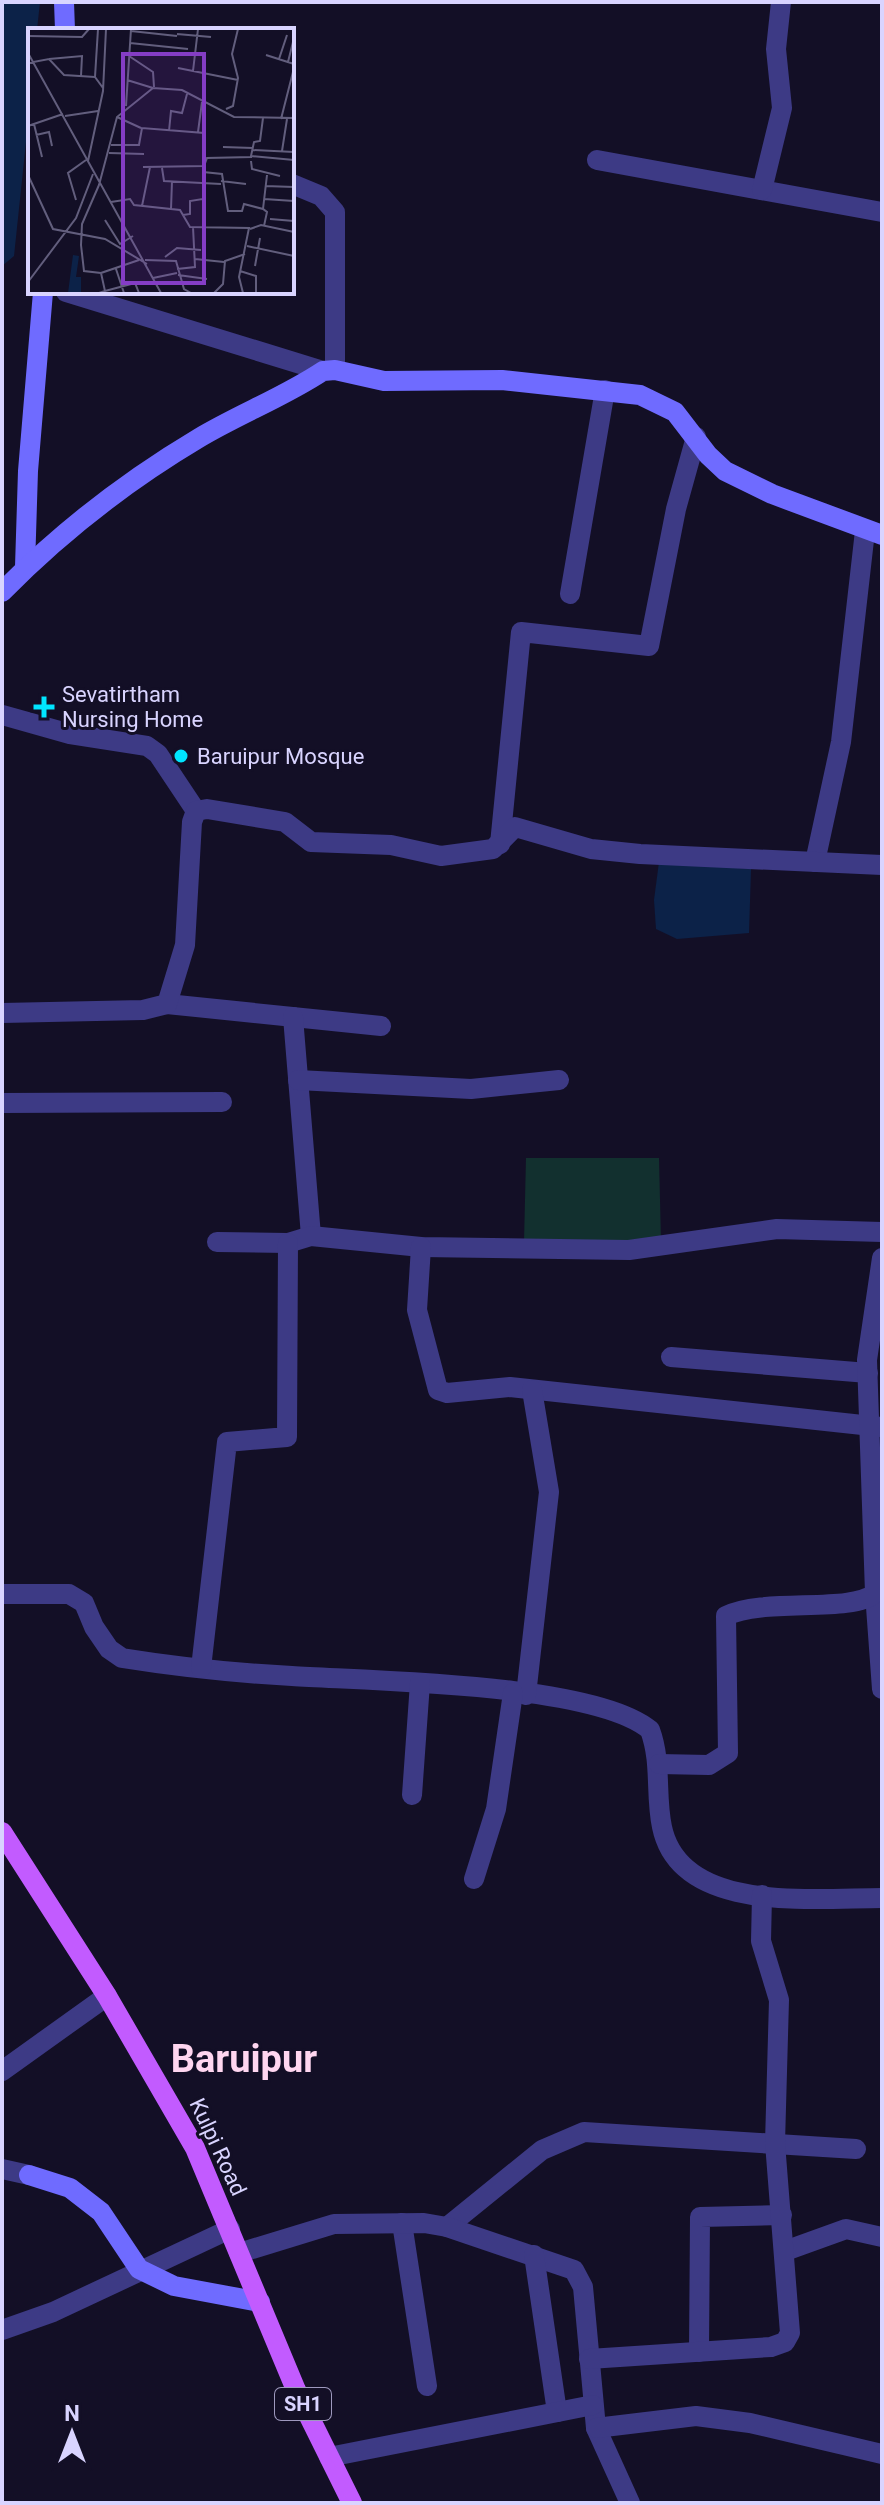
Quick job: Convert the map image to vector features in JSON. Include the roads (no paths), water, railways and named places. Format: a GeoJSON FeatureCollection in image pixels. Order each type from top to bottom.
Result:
{"type":"FeatureCollection","features":[{"type":"Feature","properties":{"kind":"main road"},"geometry":{"type":"LineString","coordinates":[[64,2],[67,28]]}},
{"type":"Feature","properties":{"kind":"main road"},"geometry":{"type":"LineString","coordinates":[[25,567],[28,471],[43,294]]}},
{"type":"Feature","properties":{"kind":"main road"},"geometry":{"type":"LineString","coordinates":[[2,592],[25,567],[97,504],[129,482],[200,437],[329,370],[384,381],[502,380],[605,390],[659,401],[675,412],[725,471],[874,533]]}},
{"type":"Feature","properties":{"kind":"main road","name":"Kulpi Road"},"geometry":{"type":"LineString","coordinates":[[2,1832],[107,1996],[190,2137],[260,2302],[352,2503]]}},
{"type":"Feature","properties":{"kind":"main road"},"geometry":{"type":"LineString","coordinates":[[29,2175],[70,2188],[101,2212],[139,2269],[174,2286],[260,2302]]}},
{"type":"Feature","properties":{"kind":"street"},"geometry":{"type":"LineString","coordinates":[[762,190],[782,108],[776,49],[781,2]]}},
{"type":"Feature","properties":{"kind":"street"},"geometry":{"type":"LineString","coordinates":[[597,160],[882,212]]}},
{"type":"Feature","properties":{"kind":"street"},"geometry":{"type":"LineString","coordinates":[[73,294],[329,370],[335,212],[321,196],[294,185]]}},
{"type":"Feature","properties":{"kind":"street"},"geometry":{"type":"LineString","coordinates":[[570,594],[605,390]]}},
{"type":"Feature","properties":{"kind":"street"},"geometry":{"type":"LineString","coordinates":[[500,844],[521,632],[649,646],[676,509],[696,437]]}},
{"type":"Feature","properties":{"kind":"street"},"geometry":{"type":"LineString","coordinates":[[815,862],[841,742],[874,533]]}},
{"type":"Feature","properties":{"kind":"street"},"geometry":{"type":"LineString","coordinates":[[2,715],[70,734],[147,746],[158,754],[196,811]]}},
{"type":"Feature","properties":{"kind":"street"},"geometry":{"type":"LineString","coordinates":[[196,811],[227,810],[276,819],[285,822],[311,842],[391,845],[441,856],[476,852],[500,844],[510,830],[523,827],[600,850],[882,865]]}},
{"type":"Feature","properties":{"kind":"street"},"geometry":{"type":"LineString","coordinates":[[167,1004],[185,945],[192,822],[196,811]]}},
{"type":"Feature","properties":{"kind":"street"},"geometry":{"type":"LineString","coordinates":[[2,1013],[143,1010],[167,1004],[381,1026]]}},
{"type":"Feature","properties":{"kind":"street"},"geometry":{"type":"LineString","coordinates":[[293,1017],[311,1236]]}},
{"type":"Feature","properties":{"kind":"street"},"geometry":{"type":"LineString","coordinates":[[298,1080],[471,1089],[559,1080]]}},
{"type":"Feature","properties":{"kind":"street"},"geometry":{"type":"LineString","coordinates":[[2,1103],[222,1102]]}},
{"type":"Feature","properties":{"kind":"street"},"geometry":{"type":"LineString","coordinates":[[217,1242],[288,1243],[311,1236],[421,1247],[629,1250],[777,1229],[882,1232]]}},
{"type":"Feature","properties":{"kind":"street"},"geometry":{"type":"LineString","coordinates":[[201,1668],[227,1442],[287,1437],[288,1243]]}},
{"type":"Feature","properties":{"kind":"street"},"geometry":{"type":"LineString","coordinates":[[421,1247],[417,1310],[438,1390],[447,1393],[492,1388],[532,1390],[876,1427]]}},
{"type":"Feature","properties":{"kind":"street"},"geometry":{"type":"LineString","coordinates":[[882,1258],[868,1373],[876,1427],[875,1593],[882,1689]]}},
{"type":"Feature","properties":{"kind":"street"},"geometry":{"type":"LineString","coordinates":[[671,1357],[868,1373]]}},
{"type":"Feature","properties":{"kind":"street"},"geometry":{"type":"LineString","coordinates":[[474,1879],[496,1809],[520,1694],[549,1492],[532,1390]]}},
{"type":"Feature","properties":{"kind":"street"},"geometry":{"type":"LineString","coordinates":[[659,1764],[709,1765],[728,1753],[726,1616],[745,1606],[849,1602],[875,1593]]}},
{"type":"Feature","properties":{"kind":"street"},"geometry":{"type":"LineString","coordinates":[[2,1594],[69,1594],[84,1603],[94,1627],[109,1649],[122,1658],[201,1668],[420,1683],[520,1694],[620,1712],[638,1720],[650,1730],[659,1764],[662,1829],[679,1865],[702,1882],[731,1892],[762,1895],[882,1898]]}},
{"type":"Feature","properties":{"kind":"street"},"geometry":{"type":"LineString","coordinates":[[412,1795],[420,1683]]}},
{"type":"Feature","properties":{"kind":"street"},"geometry":{"type":"LineString","coordinates":[[589,2359],[771,2347],[785,2342],[791,2321],[775,2143],[779,2000],[761,1941],[762,1895]]}},
{"type":"Feature","properties":{"kind":"street"},"geometry":{"type":"LineString","coordinates":[[2,2071],[107,1996]]}},
{"type":"Feature","properties":{"kind":"street"},"geometry":{"type":"LineString","coordinates":[[447,2227],[542,2150],[584,2132],[856,2149]]}},
{"type":"Feature","properties":{"kind":"street"},"geometry":{"type":"LineString","coordinates":[[2,2169],[29,2175]]}},
{"type":"Feature","properties":{"kind":"street"},"geometry":{"type":"LineString","coordinates":[[699,2352],[700,2217],[782,2215]]}},
{"type":"Feature","properties":{"kind":"street"},"geometry":{"type":"LineString","coordinates":[[402,2223],[427,2386]]}},
{"type":"Feature","properties":{"kind":"street"},"geometry":{"type":"LineString","coordinates":[[239,2253],[334,2224],[402,2223],[447,2227],[561,2263],[574,2270],[583,2287],[596,2428],[630,2503]]}},
{"type":"Feature","properties":{"kind":"street"},"geometry":{"type":"LineString","coordinates":[[2,2330],[53,2312],[139,2269],[230,2229]]}},
{"type":"Feature","properties":{"kind":"street"},"geometry":{"type":"LineString","coordinates":[[785,2251],[846,2229],[882,2237]]}},
{"type":"Feature","properties":{"kind":"street"},"geometry":{"type":"LineString","coordinates":[[534,2255],[557,2412]]}},
{"type":"Feature","properties":{"kind":"street"},"geometry":{"type":"LineString","coordinates":[[329,2457],[593,2405]]}},
{"type":"Feature","properties":{"kind":"street"},"geometry":{"type":"LineString","coordinates":[[596,2428],[696,2416],[750,2423],[882,2454]]}},
{"type":"Feature","properties":{"kind":"water"},"geometry":{"type":"Polygon","coordinates":[[[2,2],[40,2],[37,28],[28,28],[28,123],[14,256],[2,266],[2,2]]]}},
{"type":"Feature","properties":{"kind":"water"},"geometry":{"type":"Polygon","coordinates":[[[659,862],[751,869],[749,933],[677,939],[656,929],[654,900],[659,862]]]}},
{"type":"Feature","properties":{"kind":"place","name":"Sevatirtham Nursing Home"},"geometry":{"type":"Point","coordinates":[44,707]}},
{"type":"Feature","properties":{"kind":"place","name":"Baruipur Mosque"},"geometry":{"type":"Point","coordinates":[181,756]}},
{"type":"Feature","properties":{"kind":"district","name":"Baruipur"},"geometry":{"type":"Point","coordinates":[244,2059]}}]}
